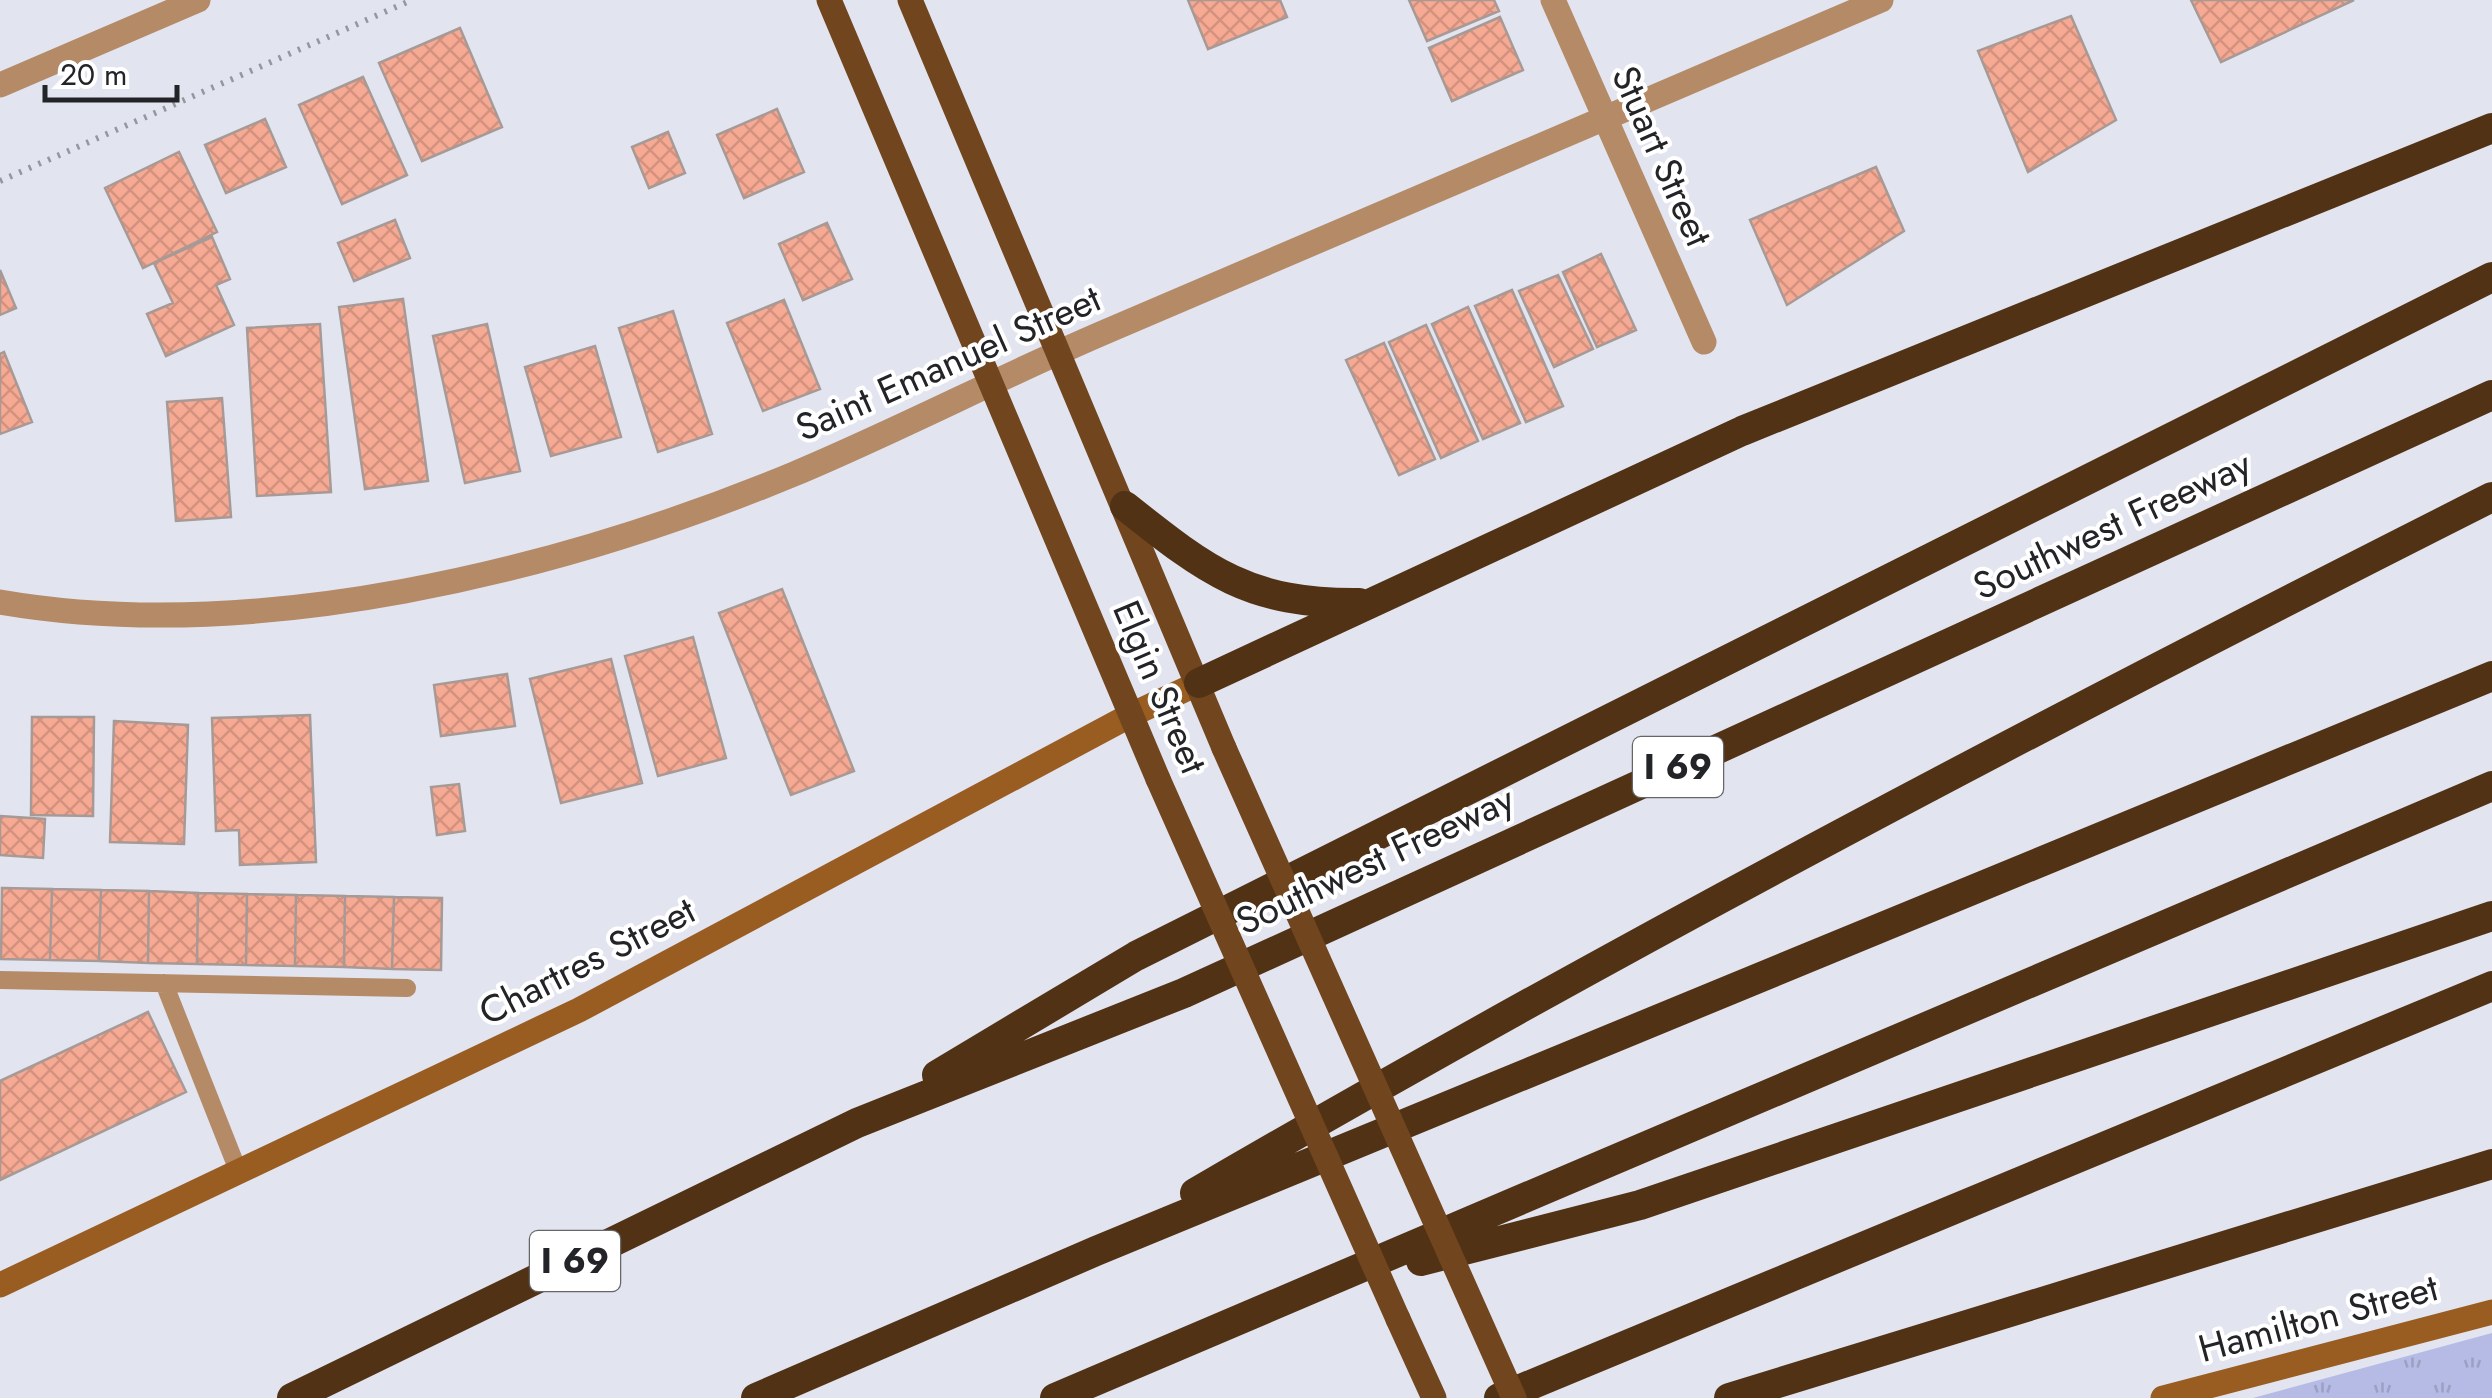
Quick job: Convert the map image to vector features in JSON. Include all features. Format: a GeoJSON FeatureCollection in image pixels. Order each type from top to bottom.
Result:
{"type":"FeatureCollection","features":[{"type":"Feature","properties":{"kind":"highway"},"geometry":{"type":"LineString","coordinates":[[1198,683],[1742,430],[2492,128]]}},
{"type":"Feature","properties":{"kind":"highway"},"geometry":{"type":"LineString","coordinates":[[857,1123],[1136,956],[2492,277]]}},
{"type":"Feature","properties":{"kind":"highway","name":"Southwest Freeway"},"geometry":{"type":"LineString","coordinates":[[292,1398],[857,1123],[1184,992],[2492,395]]}},
{"type":"Feature","properties":{"kind":"highway"},"geometry":{"type":"LineString","coordinates":[[1096,1251],[1459,1039],[2078,706],[2492,497]]}},
{"type":"Feature","properties":{"kind":"highway"},"geometry":{"type":"LineString","coordinates":[[1125,506],[1204,568],[1240,586],[1313,604],[1372,603]]}},
{"type":"Feature","properties":{"kind":"highway"},"geometry":{"type":"LineString","coordinates":[[756,1398],[1096,1251],[2492,676]]}},
{"type":"Feature","properties":{"kind":"highway"},"geometry":{"type":"LineString","coordinates":[[1056,1398],[2492,786]]}},
{"type":"Feature","properties":{"kind":"highway"},"geometry":{"type":"LineString","coordinates":[[1302,1291],[1640,1205],[2492,916]]}},
{"type":"Feature","properties":{"kind":"highway"},"geometry":{"type":"LineString","coordinates":[[1499,1398],[2492,986]]}},
{"type":"Feature","properties":{"kind":"highway"},"geometry":{"type":"LineString","coordinates":[[1729,1398],[2492,1164]]}},
{"type":"Feature","properties":{"kind":"main road","name":"Elgin Street"},"geometry":{"type":"LineString","coordinates":[[829,0],[1158,779],[1434,1398]]}},
{"type":"Feature","properties":{"kind":"main road","name":"Elgin Street"},"geometry":{"type":"LineString","coordinates":[[910,0],[1061,351],[1224,748],[1514,1398]]}},
{"type":"Feature","properties":{"kind":"street"},"geometry":{"type":"LineString","coordinates":[[0,85],[198,0]]}},
{"type":"Feature","properties":{"kind":"street","name":"Stuart Street"},"geometry":{"type":"LineString","coordinates":[[1553,0],[1704,342]]}},
{"type":"Feature","properties":{"kind":"street","name":"Saint Emanuel Street"},"geometry":{"type":"LineString","coordinates":[[0,602],[80,615],[296,608],[520,567],[678,518],[796,473],[991,380],[1881,0]]}},
{"type":"Feature","properties":{"kind":"street","name":"Chartres Street"},"geometry":{"type":"LineString","coordinates":[[0,1285],[579,1010],[1131,715],[1198,683]]}},
{"type":"Feature","properties":{"kind":"street","name":"Hamilton Street"},"geometry":{"type":"LineString","coordinates":[[2171,1397],[2492,1312]]}},
{"type":"Feature","properties":{"kind":"lane"},"geometry":{"type":"LineString","coordinates":[[0,980],[407,988]]}},
{"type":"Feature","properties":{"kind":"lane"},"geometry":{"type":"LineString","coordinates":[[164,983],[239,1173]]}},
{"type":"Feature","properties":{"kind":"path"},"geometry":{"type":"LineString","coordinates":[[0,181],[412,0]]}},
{"type":"Feature","properties":{"kind":"green space"},"geometry":{"type":"Polygon","coordinates":[[[2492,1333],[2492,1398],[2253,1398],[2492,1333]]]}},
{"type":"Feature","properties":{"kind":"building"},"geometry":{"type":"Polygon","coordinates":[[[1188,0],[1280,0],[1287,17],[1208,49],[1188,0]]]}},
{"type":"Feature","properties":{"kind":"building"},"geometry":{"type":"Polygon","coordinates":[[[1409,0],[1494,0],[1499,11],[1427,41],[1409,0]]]}},
{"type":"Feature","properties":{"kind":"building"},"geometry":{"type":"Polygon","coordinates":[[[2191,0],[2354,0],[2221,62],[2191,0]]]}},
{"type":"Feature","properties":{"kind":"building"},"geometry":{"type":"Polygon","coordinates":[[[2071,16],[2116,120],[2028,172],[1978,51],[2071,16]]]}},
{"type":"Feature","properties":{"kind":"building"},"geometry":{"type":"Polygon","coordinates":[[[1500,17],[1523,70],[1452,101],[1429,48],[1500,17]]]}},
{"type":"Feature","properties":{"kind":"building"},"geometry":{"type":"Polygon","coordinates":[[[460,28],[502,127],[422,161],[379,63],[460,28]]]}},
{"type":"Feature","properties":{"kind":"building"},"geometry":{"type":"Polygon","coordinates":[[[363,77],[407,175],[342,204],[299,105],[363,77]]]}},
{"type":"Feature","properties":{"kind":"building"},"geometry":{"type":"Polygon","coordinates":[[[777,109],[804,172],[744,198],[717,135],[777,109]]]}},
{"type":"Feature","properties":{"kind":"building"},"geometry":{"type":"Polygon","coordinates":[[[265,119],[286,167],[226,193],[205,145],[265,119]]]}},
{"type":"Feature","properties":{"kind":"building"},"geometry":{"type":"Polygon","coordinates":[[[668,132],[685,173],[649,188],[632,147],[668,132]]]}},
{"type":"Feature","properties":{"kind":"building"},"geometry":{"type":"Polygon","coordinates":[[[179,152],[217,232],[143,268],[105,188],[179,152]]]}},
{"type":"Feature","properties":{"kind":"building"},"geometry":{"type":"Polygon","coordinates":[[[1876,167],[1904,231],[1787,305],[1750,220],[1876,167]]]}},
{"type":"Feature","properties":{"kind":"building"},"geometry":{"type":"Polygon","coordinates":[[[395,220],[410,258],[354,281],[338,243],[395,220]]]}},
{"type":"Feature","properties":{"kind":"building"},"geometry":{"type":"Polygon","coordinates":[[[827,223],[852,279],[803,300],[779,244],[827,223]]]}},
{"type":"Feature","properties":{"kind":"building"},"geometry":{"type":"Polygon","coordinates":[[[212,237],[230,279],[216,285],[234,325],[166,356],[147,314],[173,303],[154,263],[212,237]]]}},
{"type":"Feature","properties":{"kind":"building"},"geometry":{"type":"Polygon","coordinates":[[[1601,254],[1636,330],[1597,347],[1563,272],[1601,254]]]}},
{"type":"Feature","properties":{"kind":"building"},"geometry":{"type":"Polygon","coordinates":[[[0,270],[16,308],[0,315],[0,270]]]}},
{"type":"Feature","properties":{"kind":"building"},"geometry":{"type":"Polygon","coordinates":[[[1558,275],[1593,349],[1554,367],[1519,291],[1558,275]]]}},
{"type":"Feature","properties":{"kind":"building"},"geometry":{"type":"Polygon","coordinates":[[[1512,290],[1563,406],[1526,422],[1475,306],[1512,290]]]}},
{"type":"Feature","properties":{"kind":"building"},"geometry":{"type":"Polygon","coordinates":[[[403,299],[428,481],[365,489],[339,307],[403,299]]]}},
{"type":"Feature","properties":{"kind":"building"},"geometry":{"type":"Polygon","coordinates":[[[784,300],[820,389],[763,411],[727,323],[784,300]]]}},
{"type":"Feature","properties":{"kind":"building"},"geometry":{"type":"Polygon","coordinates":[[[1468,307],[1520,423],[1483,439],[1432,324],[1468,307]]]}},
{"type":"Feature","properties":{"kind":"building"},"geometry":{"type":"Polygon","coordinates":[[[673,311],[712,434],[658,452],[619,328],[673,311]]]}},
{"type":"Feature","properties":{"kind":"building"},"geometry":{"type":"Polygon","coordinates":[[[320,324],[331,492],[257,496],[247,328],[320,324]]]}},
{"type":"Feature","properties":{"kind":"building"},"geometry":{"type":"Polygon","coordinates":[[[487,324],[520,471],[465,483],[433,336],[487,324]]]}},
{"type":"Feature","properties":{"kind":"building"},"geometry":{"type":"Polygon","coordinates":[[[1426,325],[1478,441],[1441,458],[1389,342],[1426,325]]]}},
{"type":"Feature","properties":{"kind":"building"},"geometry":{"type":"Polygon","coordinates":[[[1384,343],[1435,459],[1399,475],[1346,360],[1384,343]]]}},
{"type":"Feature","properties":{"kind":"building"},"geometry":{"type":"Polygon","coordinates":[[[595,346],[621,437],[551,456],[525,367],[595,346]]]}},
{"type":"Feature","properties":{"kind":"building"},"geometry":{"type":"Polygon","coordinates":[[[4,352],[32,422],[0,434],[0,354],[4,352]]]}},
{"type":"Feature","properties":{"kind":"building"},"geometry":{"type":"Polygon","coordinates":[[[222,398],[231,517],[176,521],[167,402],[222,398]]]}},
{"type":"Feature","properties":{"kind":"building"},"geometry":{"type":"Polygon","coordinates":[[[782,589],[854,771],[791,795],[719,613],[782,589]]]}},
{"type":"Feature","properties":{"kind":"building"},"geometry":{"type":"Polygon","coordinates":[[[693,637],[726,758],[658,776],[625,656],[693,637]]]}},
{"type":"Feature","properties":{"kind":"building"},"geometry":{"type":"Polygon","coordinates":[[[611,659],[642,783],[561,803],[530,679],[611,659]]]}},
{"type":"Feature","properties":{"kind":"building"},"geometry":{"type":"Polygon","coordinates":[[[507,674],[515,726],[441,736],[434,685],[507,674]]]}},
{"type":"Feature","properties":{"kind":"building"},"geometry":{"type":"Polygon","coordinates":[[[310,715],[316,862],[240,865],[239,830],[216,831],[212,718],[310,715]]]}},
{"type":"Feature","properties":{"kind":"building"},"geometry":{"type":"Polygon","coordinates":[[[32,717],[94,717],[93,816],[31,815],[32,717]]]}},
{"type":"Feature","properties":{"kind":"building"},"geometry":{"type":"Polygon","coordinates":[[[114,721],[188,725],[184,844],[110,842],[114,721]]]}},
{"type":"Feature","properties":{"kind":"building"},"geometry":{"type":"Polygon","coordinates":[[[459,784],[465,831],[437,835],[431,787],[459,784]]]}},
{"type":"Feature","properties":{"kind":"building"},"geometry":{"type":"Polygon","coordinates":[[[0,816],[45,819],[43,858],[0,855],[0,816]]]}},
{"type":"Feature","properties":{"kind":"building"},"geometry":{"type":"Polygon","coordinates":[[[2,888],[52,889],[50,960],[1,959],[2,888]]]}},
{"type":"Feature","properties":{"kind":"building"},"geometry":{"type":"Polygon","coordinates":[[[52,889],[101,890],[99,961],[50,960],[52,889]]]}},
{"type":"Feature","properties":{"kind":"building"},"geometry":{"type":"Polygon","coordinates":[[[101,890],[149,891],[148,963],[99,961],[101,890]]]}},
{"type":"Feature","properties":{"kind":"building"},"geometry":{"type":"Polygon","coordinates":[[[149,891],[198,893],[197,964],[148,963],[149,891]]]}},
{"type":"Feature","properties":{"kind":"building"},"geometry":{"type":"Polygon","coordinates":[[[198,893],[247,894],[246,965],[197,964],[198,893]]]}},
{"type":"Feature","properties":{"kind":"building"},"geometry":{"type":"Polygon","coordinates":[[[247,894],[296,895],[295,966],[246,965],[247,894]]]}},
{"type":"Feature","properties":{"kind":"building"},"geometry":{"type":"Polygon","coordinates":[[[296,895],[345,896],[344,967],[295,966],[296,895]]]}},
{"type":"Feature","properties":{"kind":"building"},"geometry":{"type":"Polygon","coordinates":[[[345,896],[394,897],[392,969],[344,967],[345,896]]]}},
{"type":"Feature","properties":{"kind":"building"},"geometry":{"type":"Polygon","coordinates":[[[394,897],[442,898],[441,970],[392,969],[394,897]]]}},
{"type":"Feature","properties":{"kind":"building"},"geometry":{"type":"Polygon","coordinates":[[[148,1012],[186,1092],[0,1180],[0,1081],[148,1012]]]}}]}
